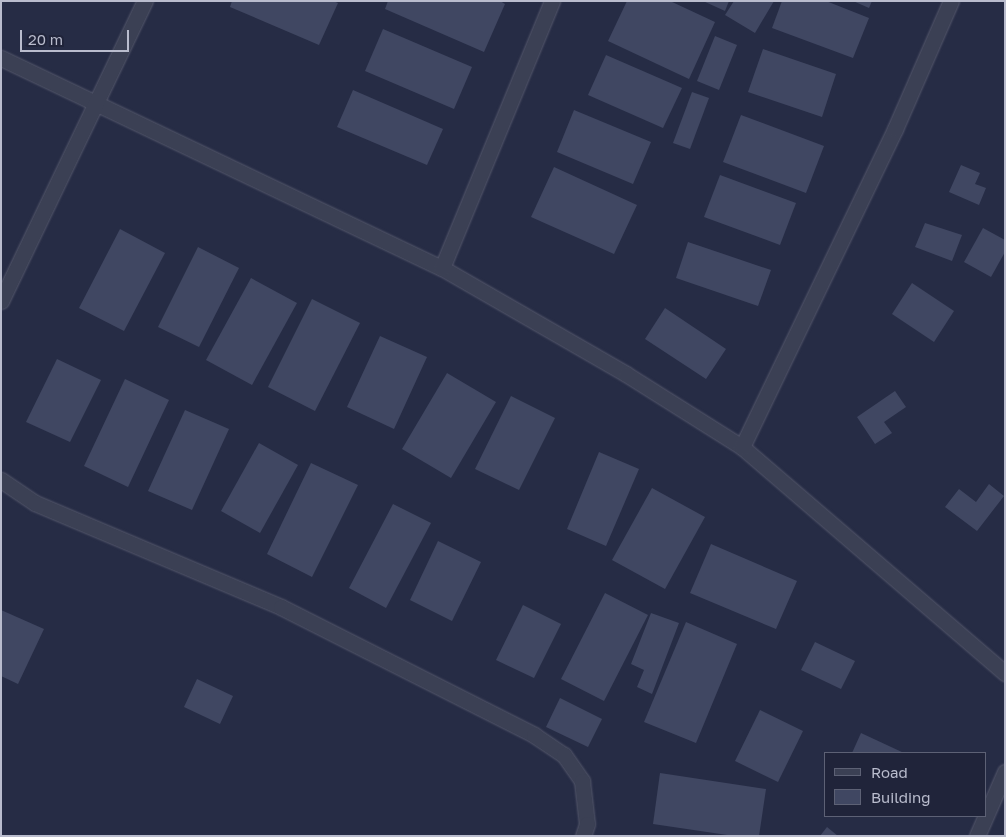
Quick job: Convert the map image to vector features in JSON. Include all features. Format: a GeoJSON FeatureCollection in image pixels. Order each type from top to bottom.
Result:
{"type":"FeatureCollection","features":[{"type":"Feature","properties":{"kind":"street"},"geometry":{"type":"LineString","coordinates":[[1,301],[145,1]]}},
{"type":"Feature","properties":{"kind":"street"},"geometry":{"type":"LineString","coordinates":[[442,268],[552,1]]}},
{"type":"Feature","properties":{"kind":"street"},"geometry":{"type":"LineString","coordinates":[[742,447],[895,129],[951,1]]}},
{"type":"Feature","properties":{"kind":"street"},"geometry":{"type":"LineString","coordinates":[[1,58],[96,105],[442,268],[626,374],[742,447],[1005,673]]}},
{"type":"Feature","properties":{"kind":"street"},"geometry":{"type":"LineString","coordinates":[[1,480],[36,503],[280,607],[534,735],[564,755],[582,781],[587,824],[583,836]]}},
{"type":"Feature","properties":{"kind":"street"},"geometry":{"type":"LineString","coordinates":[[986,815],[1005,772]]}},
{"type":"Feature","properties":{"kind":"street"},"geometry":{"type":"LineString","coordinates":[[977,836],[985,817]]}},
{"type":"Feature","properties":{"kind":"building"},"geometry":{"type":"Polygon","coordinates":[[[232,1],[333,1],[338,3],[319,45],[230,7],[232,1]]]}},
{"type":"Feature","properties":{"kind":"building"},"geometry":{"type":"Polygon","coordinates":[[[388,1],[500,1],[505,4],[484,52],[385,9],[388,1]]]}},
{"type":"Feature","properties":{"kind":"building"},"geometry":{"type":"Polygon","coordinates":[[[627,1],[670,1],[715,22],[689,79],[608,41],[627,1]]]}},
{"type":"Feature","properties":{"kind":"building"},"geometry":{"type":"Polygon","coordinates":[[[703,1],[729,1],[725,11],[703,1]]]}},
{"type":"Feature","properties":{"kind":"building"},"geometry":{"type":"Polygon","coordinates":[[[734,1],[774,1],[755,33],[725,15],[734,1]]]}},
{"type":"Feature","properties":{"kind":"building"},"geometry":{"type":"Polygon","coordinates":[[[782,1],[826,1],[869,18],[853,58],[772,28],[782,1]]]}},
{"type":"Feature","properties":{"kind":"building"},"geometry":{"type":"Polygon","coordinates":[[[853,1],[872,1],[869,8],[853,1]]]}},
{"type":"Feature","properties":{"kind":"building"},"geometry":{"type":"Polygon","coordinates":[[[383,29],[472,67],[454,109],[365,71],[383,29]]]}},
{"type":"Feature","properties":{"kind":"building"},"geometry":{"type":"Polygon","coordinates":[[[715,36],[737,45],[719,90],[697,81],[715,36]]]}},
{"type":"Feature","properties":{"kind":"building"},"geometry":{"type":"Polygon","coordinates":[[[763,49],[836,74],[822,117],[748,92],[763,49]]]}},
{"type":"Feature","properties":{"kind":"building"},"geometry":{"type":"Polygon","coordinates":[[[606,55],[682,88],[663,128],[588,95],[606,55]]]}},
{"type":"Feature","properties":{"kind":"building"},"geometry":{"type":"Polygon","coordinates":[[[353,90],[443,129],[427,165],[337,127],[353,90]]]}},
{"type":"Feature","properties":{"kind":"building"},"geometry":{"type":"Polygon","coordinates":[[[692,92],[709,98],[690,149],[673,143],[692,92]]]}},
{"type":"Feature","properties":{"kind":"building"},"geometry":{"type":"Polygon","coordinates":[[[574,110],[651,142],[633,184],[557,152],[574,110]]]}},
{"type":"Feature","properties":{"kind":"building"},"geometry":{"type":"Polygon","coordinates":[[[741,115],[824,146],[806,193],[723,162],[741,115]]]}},
{"type":"Feature","properties":{"kind":"building"},"geometry":{"type":"Polygon","coordinates":[[[961,165],[980,173],[975,184],[986,188],[979,205],[949,192],[961,165]]]}},
{"type":"Feature","properties":{"kind":"building"},"geometry":{"type":"Polygon","coordinates":[[[554,167],[637,205],[614,254],[531,217],[554,167]]]}},
{"type":"Feature","properties":{"kind":"building"},"geometry":{"type":"Polygon","coordinates":[[[720,175],[796,203],[780,245],[704,217],[720,175]]]}},
{"type":"Feature","properties":{"kind":"building"},"geometry":{"type":"Polygon","coordinates":[[[925,223],[962,235],[952,261],[915,247],[925,223]]]}},
{"type":"Feature","properties":{"kind":"building"},"geometry":{"type":"Polygon","coordinates":[[[983,228],[1005,240],[1005,252],[991,277],[964,262],[983,228]]]}},
{"type":"Feature","properties":{"kind":"building"},"geometry":{"type":"Polygon","coordinates":[[[120,229],[165,253],[124,331],[79,308],[120,229]]]}},
{"type":"Feature","properties":{"kind":"building"},"geometry":{"type":"Polygon","coordinates":[[[688,242],[771,270],[758,306],[676,278],[688,242]]]}},
{"type":"Feature","properties":{"kind":"building"},"geometry":{"type":"Polygon","coordinates":[[[198,247],[239,268],[199,347],[158,327],[198,247]]]}},
{"type":"Feature","properties":{"kind":"building"},"geometry":{"type":"Polygon","coordinates":[[[251,278],[297,303],[252,385],[206,360],[251,278]]]}},
{"type":"Feature","properties":{"kind":"building"},"geometry":{"type":"Polygon","coordinates":[[[912,283],[954,311],[934,342],[892,314],[912,283]]]}},
{"type":"Feature","properties":{"kind":"building"},"geometry":{"type":"Polygon","coordinates":[[[312,299],[360,323],[315,411],[268,387],[312,299]]]}},
{"type":"Feature","properties":{"kind":"building"},"geometry":{"type":"Polygon","coordinates":[[[665,308],[726,349],[706,379],[645,339],[665,308]]]}},
{"type":"Feature","properties":{"kind":"building"},"geometry":{"type":"Polygon","coordinates":[[[380,336],[427,357],[394,429],[347,407],[380,336]]]}},
{"type":"Feature","properties":{"kind":"building"},"geometry":{"type":"Polygon","coordinates":[[[57,359],[101,380],[70,442],[26,422],[57,359]]]}},
{"type":"Feature","properties":{"kind":"building"},"geometry":{"type":"Polygon","coordinates":[[[447,373],[496,402],[451,478],[402,449],[447,373]]]}},
{"type":"Feature","properties":{"kind":"building"},"geometry":{"type":"Polygon","coordinates":[[[125,379],[169,400],[128,487],[84,466],[125,379]]]}},
{"type":"Feature","properties":{"kind":"building"},"geometry":{"type":"Polygon","coordinates":[[[895,391],[906,407],[884,422],[892,433],[875,444],[857,417],[895,391]]]}},
{"type":"Feature","properties":{"kind":"building"},"geometry":{"type":"Polygon","coordinates":[[[511,396],[555,418],[519,490],[475,469],[511,396]]]}},
{"type":"Feature","properties":{"kind":"building"},"geometry":{"type":"Polygon","coordinates":[[[185,410],[229,429],[192,510],[148,491],[185,410]]]}},
{"type":"Feature","properties":{"kind":"building"},"geometry":{"type":"Polygon","coordinates":[[[259,443],[298,465],[260,533],[221,511],[259,443]]]}},
{"type":"Feature","properties":{"kind":"building"},"geometry":{"type":"Polygon","coordinates":[[[599,452],[639,469],[606,546],[567,529],[599,452]]]}},
{"type":"Feature","properties":{"kind":"building"},"geometry":{"type":"Polygon","coordinates":[[[311,463],[358,485],[312,577],[267,554],[311,463]]]}},
{"type":"Feature","properties":{"kind":"building"},"geometry":{"type":"Polygon","coordinates":[[[989,484],[1004,496],[977,531],[945,507],[959,489],[976,502],[989,484]]]}},
{"type":"Feature","properties":{"kind":"building"},"geometry":{"type":"Polygon","coordinates":[[[652,488],[705,517],[665,589],[612,560],[652,488]]]}},
{"type":"Feature","properties":{"kind":"building"},"geometry":{"type":"Polygon","coordinates":[[[393,504],[431,523],[386,608],[349,588],[393,504]]]}},
{"type":"Feature","properties":{"kind":"building"},"geometry":{"type":"Polygon","coordinates":[[[438,541],[481,562],[452,621],[410,600],[438,541]]]}},
{"type":"Feature","properties":{"kind":"building"},"geometry":{"type":"Polygon","coordinates":[[[711,544],[797,581],[776,629],[690,593],[711,544]]]}},
{"type":"Feature","properties":{"kind":"building"},"geometry":{"type":"Polygon","coordinates":[[[605,593],[648,615],[604,701],[561,679],[605,593]]]}},
{"type":"Feature","properties":{"kind":"building"},"geometry":{"type":"Polygon","coordinates":[[[523,605],[561,624],[534,678],[496,660],[523,605]]]}},
{"type":"Feature","properties":{"kind":"building"},"geometry":{"type":"Polygon","coordinates":[[[1,610],[44,629],[18,684],[1,676],[1,610]]]}},
{"type":"Feature","properties":{"kind":"building"},"geometry":{"type":"Polygon","coordinates":[[[651,613],[679,623],[652,694],[637,687],[644,670],[631,664],[651,613]]]}},
{"type":"Feature","properties":{"kind":"building"},"geometry":{"type":"Polygon","coordinates":[[[686,622],[737,644],[696,743],[644,722],[686,622]]]}},
{"type":"Feature","properties":{"kind":"building"},"geometry":{"type":"Polygon","coordinates":[[[815,642],[855,661],[841,689],[801,670],[815,642]]]}},
{"type":"Feature","properties":{"kind":"building"},"geometry":{"type":"Polygon","coordinates":[[[197,679],[233,696],[220,724],[184,707],[197,679]]]}},
{"type":"Feature","properties":{"kind":"building"},"geometry":{"type":"Polygon","coordinates":[[[560,698],[602,719],[588,747],[546,727],[560,698]]]}},
{"type":"Feature","properties":{"kind":"building"},"geometry":{"type":"Polygon","coordinates":[[[760,710],[803,731],[778,782],[735,761],[760,710]]]}},
{"type":"Feature","properties":{"kind":"building"},"geometry":{"type":"Polygon","coordinates":[[[861,733],[902,752],[852,752],[861,733]]]}},
{"type":"Feature","properties":{"kind":"building"},"geometry":{"type":"Polygon","coordinates":[[[660,773],[766,789],[759,836],[734,836],[653,824],[660,773]]]}},
{"type":"Feature","properties":{"kind":"building"},"geometry":{"type":"Polygon","coordinates":[[[827,827],[838,836],[820,836],[827,827]]]}}]}
